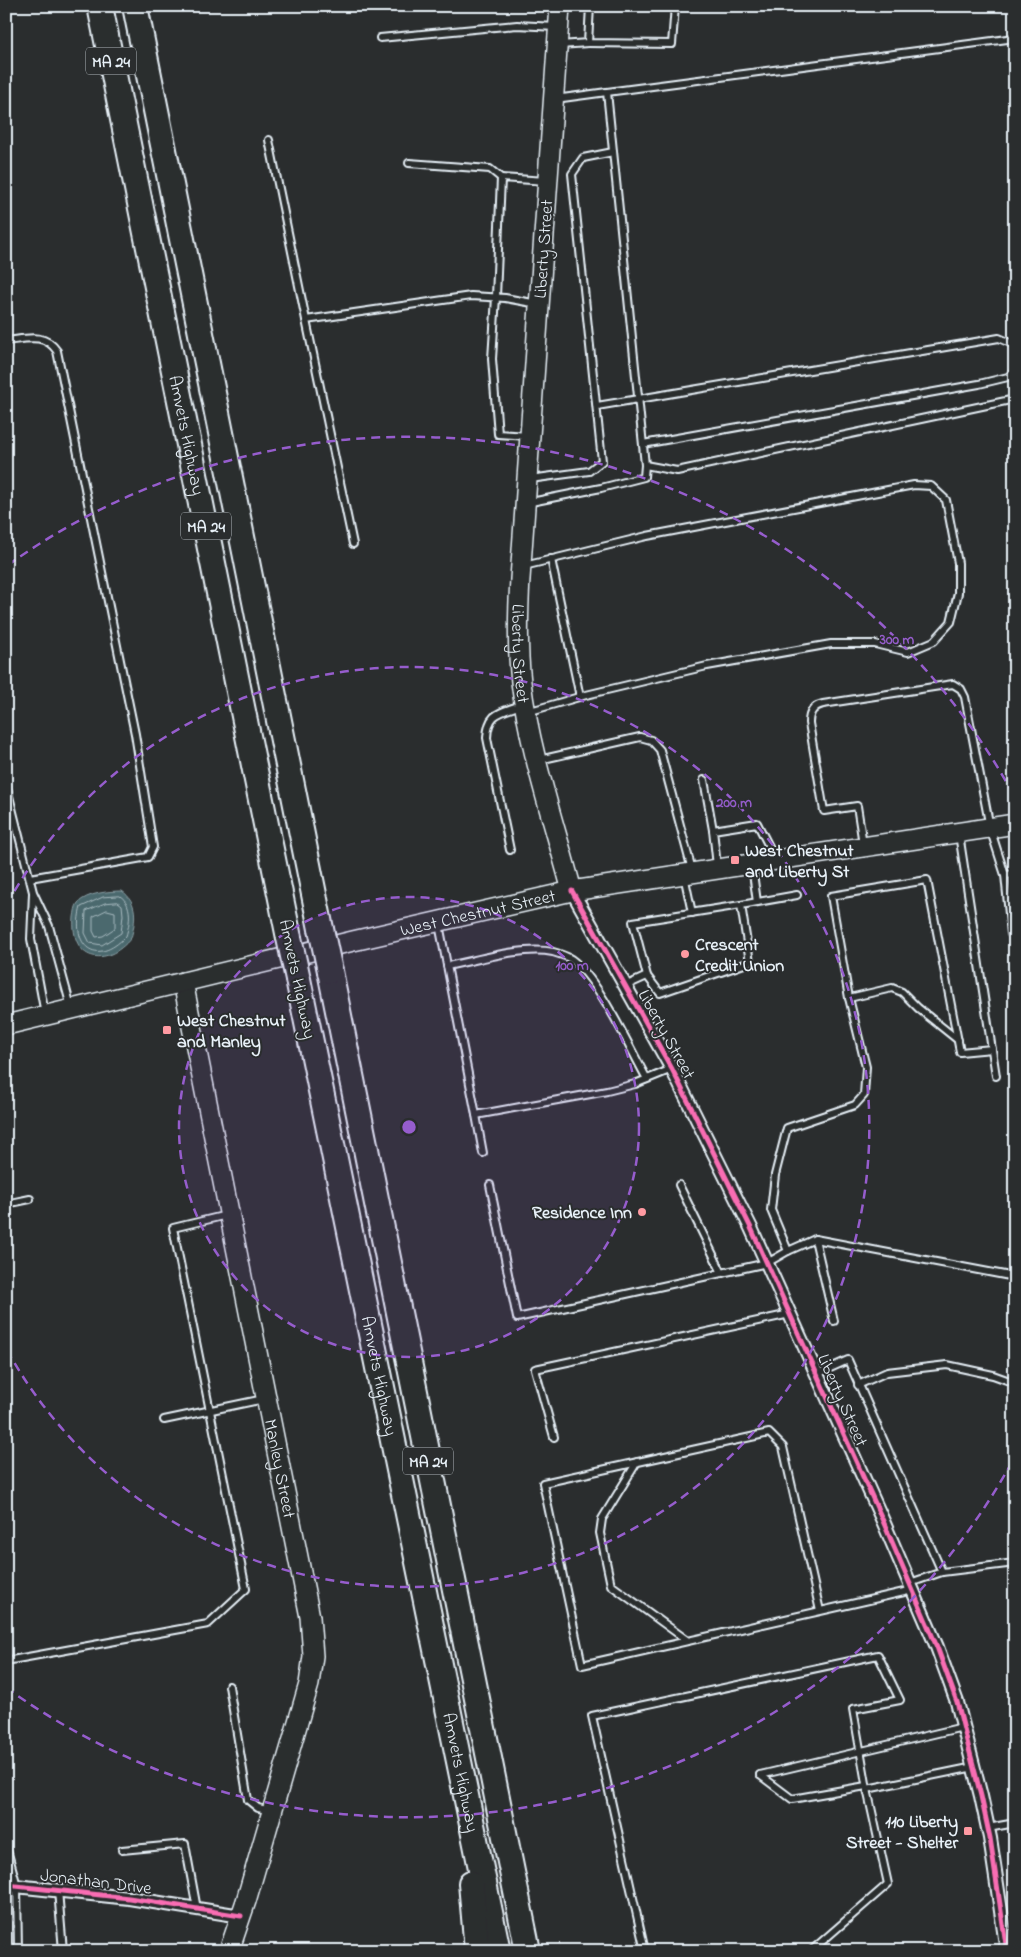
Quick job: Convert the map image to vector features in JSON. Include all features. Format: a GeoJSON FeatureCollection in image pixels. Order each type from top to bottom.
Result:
{"type":"FeatureCollection","features":[{"type":"Feature","properties":{"kind":"highway","name":"Amvets Highway"},"geometry":{"type":"LineString","coordinates":[[100,6],[298,979],[460,1756],[498,1951]]}},
{"type":"Feature","properties":{"kind":"highway","name":"Amvets Highway"},"geometry":{"type":"LineString","coordinates":[[135,6],[528,1951]]}},
{"type":"Feature","properties":{"kind":"highway"},"geometry":{"type":"LineString","coordinates":[[460,1756],[477,1951]]}},
{"type":"Feature","properties":{"kind":"highway"},"geometry":{"type":"LineString","coordinates":[[492,1774],[542,1951]]}},
{"type":"Feature","properties":{"kind":"main road"},"geometry":{"type":"LineString","coordinates":[[557,46],[560,6]]}},
{"type":"Feature","properties":{"kind":"main road","name":"Liberty Street"},"geometry":{"type":"LineString","coordinates":[[557,46],[525,503],[518,633],[520,667],[526,708],[537,761],[572,891]]}},
{"type":"Feature","properties":{"kind":"main road","name":"West Chestnut Street"},"geometry":{"type":"LineString","coordinates":[[6,1025],[45,1014],[572,891],[1015,824]]}},
{"type":"Feature","properties":{"kind":"main road","name":"Manley Street"},"geometry":{"type":"LineString","coordinates":[[183,982],[268,1398],[310,1617],[313,1648],[310,1684],[229,1951]]}},
{"type":"Feature","properties":{"kind":"street","name":"Liberty Street"},"geometry":{"type":"LineString","coordinates":[[572,891],[672,1069],[767,1263],[911,1586],[951,1684],[974,1767],[988,1828],[1006,1951]]}},
{"type":"Feature","properties":{"kind":"street","name":"Jonathan Drive"},"geometry":{"type":"LineString","coordinates":[[11,1886],[129,1898],[241,1916]]}},
{"type":"Feature","properties":{"kind":"lane"},"geometry":{"type":"LineString","coordinates":[[588,43],[590,6]]}},
{"type":"Feature","properties":{"kind":"lane"},"geometry":{"type":"LineString","coordinates":[[557,46],[588,43],[672,44],[675,6]]}},
{"type":"Feature","properties":{"kind":"lane"},"geometry":{"type":"LineString","coordinates":[[380,38],[517,25],[558,27]]}},
{"type":"Feature","properties":{"kind":"lane"},"geometry":{"type":"LineString","coordinates":[[553,100],[1015,38]]}},
{"type":"Feature","properties":{"kind":"lane"},"geometry":{"type":"LineString","coordinates":[[525,503],[601,488],[644,477],[645,465],[639,400],[607,92]]}},
{"type":"Feature","properties":{"kind":"lane"},"geometry":{"type":"LineString","coordinates":[[269,140],[353,544]]}},
{"type":"Feature","properties":{"kind":"lane"},"geometry":{"type":"LineString","coordinates":[[527,480],[589,471],[602,461],[572,174],[583,158],[613,152]]}},
{"type":"Feature","properties":{"kind":"lane"},"geometry":{"type":"LineString","coordinates":[[409,163],[490,169],[501,178],[547,181]]}},
{"type":"Feature","properties":{"kind":"lane"},"geometry":{"type":"LineString","coordinates":[[501,178],[492,360],[498,434],[530,436]]}},
{"type":"Feature","properties":{"kind":"lane"},"geometry":{"type":"LineString","coordinates":[[306,320],[471,296],[496,297],[539,305]]}},
{"type":"Feature","properties":{"kind":"lane"},"geometry":{"type":"LineString","coordinates":[[6,341],[42,338],[52,344],[57,351],[135,734],[153,847],[148,857],[30,878]]}},
{"type":"Feature","properties":{"kind":"lane"},"geometry":{"type":"LineString","coordinates":[[597,406],[999,338],[1015,345]]}},
{"type":"Feature","properties":{"kind":"lane"},"geometry":{"type":"LineString","coordinates":[[643,444],[979,384],[1008,377],[1015,371]]}},
{"type":"Feature","properties":{"kind":"lane"},"geometry":{"type":"LineString","coordinates":[[645,465],[677,472],[1015,399]]}},
{"type":"Feature","properties":{"kind":"lane"},"geometry":{"type":"LineString","coordinates":[[510,850],[487,738],[488,725],[497,714],[580,697],[707,666],[831,644],[875,644],[908,652],[934,641],[951,622],[958,593],[958,563],[946,500],[931,486],[914,485],[647,536],[521,567]]}},
{"type":"Feature","properties":{"kind":"lane"},"geometry":{"type":"LineString","coordinates":[[551,559],[580,697]]}},
{"type":"Feature","properties":{"kind":"lane"},"geometry":{"type":"LineString","coordinates":[[863,847],[856,806],[824,811],[809,719],[812,710],[820,705],[947,684],[958,687],[965,697],[990,828],[1005,875],[1011,934],[1015,936]]}},
{"type":"Feature","properties":{"kind":"lane"},"geometry":{"type":"LineString","coordinates":[[537,761],[640,737],[651,740],[660,750],[689,874],[692,913]]}},
{"type":"Feature","properties":{"kind":"lane"},"geometry":{"type":"LineString","coordinates":[[704,780],[713,830],[717,870]]}},
{"type":"Feature","properties":{"kind":"lane"},"geometry":{"type":"LineString","coordinates":[[6,784],[34,892],[49,926],[71,1008]]}},
{"type":"Feature","properties":{"kind":"lane"},"geometry":{"type":"LineString","coordinates":[[713,830],[756,823],[776,861]]}},
{"type":"Feature","properties":{"kind":"lane"},"geometry":{"type":"LineString","coordinates":[[958,833],[996,1076]]}},
{"type":"Feature","properties":{"kind":"lane"},"geometry":{"type":"LineString","coordinates":[[752,865],[756,902]]}},
{"type":"Feature","properties":{"kind":"lane"},"geometry":{"type":"LineString","coordinates":[[1005,875],[1015,874]]}},
{"type":"Feature","properties":{"kind":"lane"},"geometry":{"type":"LineString","coordinates":[[788,1251],[771,1210],[775,1175],[787,1128],[855,1105],[864,1095],[866,1067],[849,998],[831,896],[927,880],[960,1052],[992,1049]]}},
{"type":"Feature","properties":{"kind":"lane"},"geometry":{"type":"LineString","coordinates":[[34,892],[31,939],[45,1014]]}},
{"type":"Feature","properties":{"kind":"lane"},"geometry":{"type":"LineString","coordinates":[[741,905],[750,962],[732,970],[660,993],[647,976],[633,922],[797,895]]}},
{"type":"Feature","properties":{"kind":"lane"},"geometry":{"type":"LineString","coordinates":[[439,922],[484,1153]]}},
{"type":"Feature","properties":{"kind":"lane"},"geometry":{"type":"LineString","coordinates":[[447,966],[530,951],[553,952],[570,958],[599,991],[647,1079]]}},
{"type":"Feature","properties":{"kind":"lane"},"geometry":{"type":"LineString","coordinates":[[625,986],[647,976]]}},
{"type":"Feature","properties":{"kind":"lane"},"geometry":{"type":"LineString","coordinates":[[849,998],[892,988],[902,992],[918,1008],[958,1040]]}},
{"type":"Feature","properties":{"kind":"lane"},"geometry":{"type":"LineString","coordinates":[[476,1115],[607,1091],[672,1069]]}},
{"type":"Feature","properties":{"kind":"lane"},"geometry":{"type":"LineString","coordinates":[[490,1185],[517,1318],[767,1263],[788,1251],[814,1240],[1015,1277]]}},
{"type":"Feature","properties":{"kind":"lane"},"geometry":{"type":"LineString","coordinates":[[679,1185],[722,1273]]}},
{"type":"Feature","properties":{"kind":"lane"},"geometry":{"type":"LineString","coordinates":[[6,1204],[30,1199]]}},
{"type":"Feature","properties":{"kind":"lane"},"geometry":{"type":"LineString","coordinates":[[6,1661],[208,1624],[246,1589],[173,1228],[231,1214]]}},
{"type":"Feature","properties":{"kind":"lane"},"geometry":{"type":"LineString","coordinates":[[814,1240],[834,1320]]}},
{"type":"Feature","properties":{"kind":"lane"},"geometry":{"type":"LineString","coordinates":[[554,1436],[535,1369],[790,1314]]}},
{"type":"Feature","properties":{"kind":"lane"},"geometry":{"type":"LineString","coordinates":[[817,1374],[848,1360],[942,1572]]}},
{"type":"Feature","properties":{"kind":"lane"},"geometry":{"type":"LineString","coordinates":[[858,1385],[887,1372],[947,1365],[994,1375],[1015,1383]]}},
{"type":"Feature","properties":{"kind":"lane"},"geometry":{"type":"LineString","coordinates":[[164,1420],[268,1398]]}},
{"type":"Feature","properties":{"kind":"lane"},"geometry":{"type":"LineString","coordinates":[[820,1611],[784,1447],[769,1433],[543,1483],[582,1665],[820,1611],[911,1586],[942,1572],[1015,1563]]}},
{"type":"Feature","properties":{"kind":"lane"},"geometry":{"type":"LineString","coordinates":[[638,1462],[602,1519],[600,1533],[611,1585],[688,1641]]}},
{"type":"Feature","properties":{"kind":"lane"},"geometry":{"type":"LineString","coordinates":[[645,1951],[592,1716],[878,1655],[900,1700],[853,1710],[866,1787],[888,1884],[812,1951]]}},
{"type":"Feature","properties":{"kind":"lane"},"geometry":{"type":"LineString","coordinates":[[229,1686],[248,1800],[258,1808],[272,1811]]}},
{"type":"Feature","properties":{"kind":"lane"},"geometry":{"type":"LineString","coordinates":[[963,1727],[760,1775],[792,1799],[974,1767]]}},
{"type":"Feature","properties":{"kind":"lane"},"geometry":{"type":"LineString","coordinates":[[988,1828],[1015,1823]]}},
{"type":"Feature","properties":{"kind":"lane"},"geometry":{"type":"LineString","coordinates":[[122,1850],[185,1844],[197,1909]]}},
{"type":"Feature","properties":{"kind":"lane"},"geometry":{"type":"LineString","coordinates":[[6,1846],[18,1951]]}},
{"type":"Feature","properties":{"kind":"lane"},"geometry":{"type":"LineString","coordinates":[[58,1890],[63,1951]]}},
{"type":"Feature","properties":{"kind":"water"},"geometry":{"type":"Polygon","coordinates":[[[122,891],[131,900],[133,906],[135,918],[131,938],[121,948],[111,954],[101,957],[92,956],[84,951],[78,943],[74,932],[74,917],[77,905],[92,895],[122,891]]]}},
{"type":"Feature","properties":{"kind":"cycle path"},"geometry":{"type":"LineString","coordinates":[[572,891],[672,1069],[751,1228],[883,1521],[937,1647],[957,1702],[981,1796],[990,1838],[1007,1951]]}},
{"type":"Feature","properties":{"kind":"cycle path"},"geometry":{"type":"LineString","coordinates":[[6,1885],[129,1898],[241,1916]]}},
{"type":"Feature","properties":{"kind":"place","name":"West Chestnut and Liberty St"},"geometry":{"type":"Point","coordinates":[735,860]}},
{"type":"Feature","properties":{"kind":"place","name":"Crescent Credit Union"},"geometry":{"type":"Point","coordinates":[685,954]}},
{"type":"Feature","properties":{"kind":"place","name":"West Chestnut and Manley"},"geometry":{"type":"Point","coordinates":[167,1030]}},
{"type":"Feature","properties":{"kind":"place","name":"Residence Inn"},"geometry":{"type":"Point","coordinates":[642,1212]}},
{"type":"Feature","properties":{"kind":"place","name":"110 Liberty Street - Shelter"},"geometry":{"type":"Point","coordinates":[968,1831]}}]}
